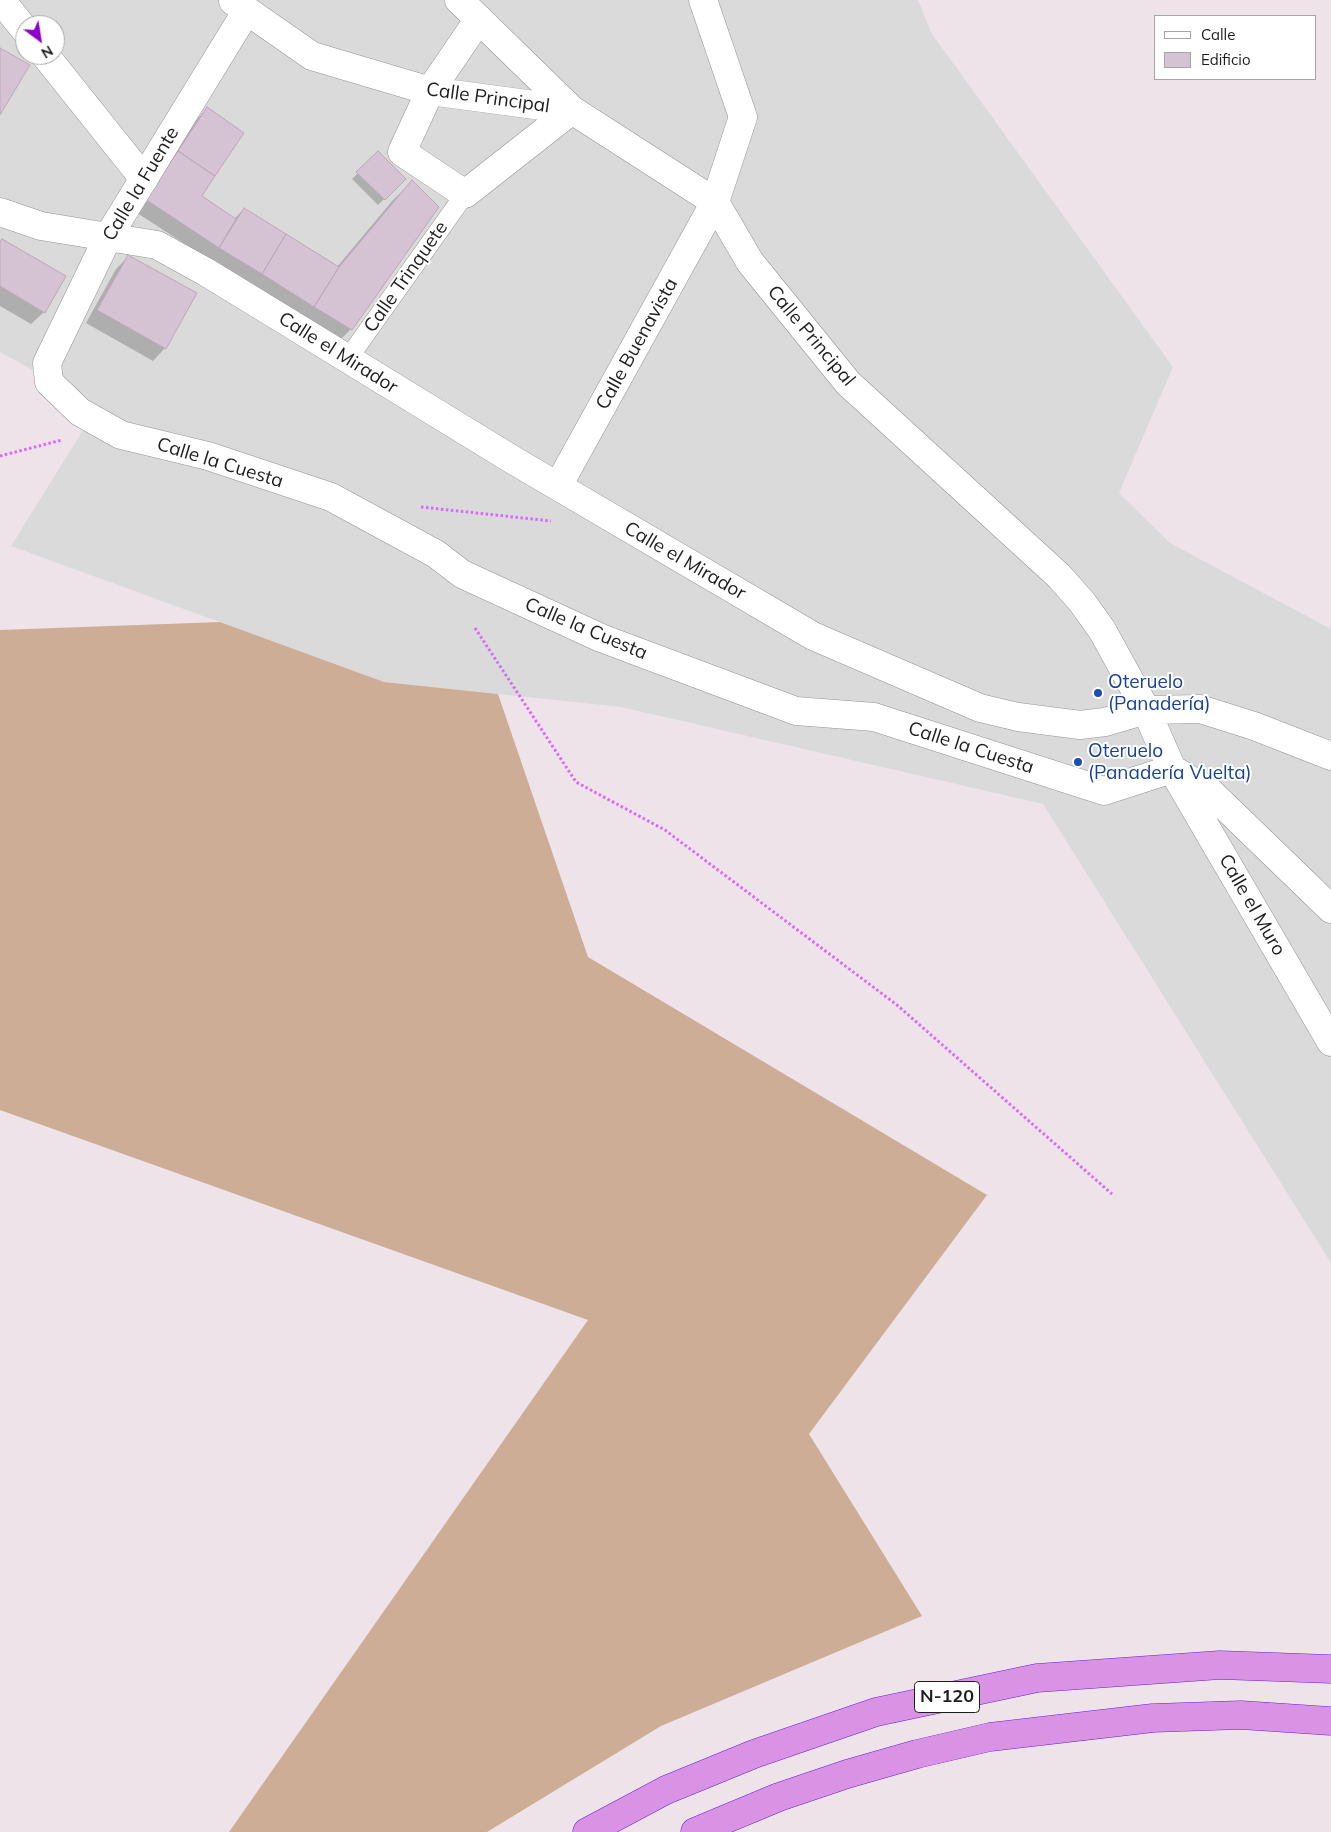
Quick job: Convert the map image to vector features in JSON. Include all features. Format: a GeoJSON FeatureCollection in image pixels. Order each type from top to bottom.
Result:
{"type":"FeatureCollection","features":[{"type":"Feature","properties":{"kind":"highway","name":"N-120"},"geometry":{"type":"LineString","coordinates":[[587,1832],[683,1783],[754,1754],[876,1712],[1037,1678],[1220,1665],[1331,1669]]}},
{"type":"Feature","properties":{"kind":"highway","name":"N-120"},"geometry":{"type":"LineString","coordinates":[[696,1832],[779,1797],[847,1774],[917,1754],[990,1737],[1153,1718],[1241,1715],[1331,1720]]}},
{"type":"Feature","properties":{"kind":"street"},"geometry":{"type":"LineString","coordinates":[[1,0],[15,18]]}},
{"type":"Feature","properties":{"kind":"street"},"geometry":{"type":"LineString","coordinates":[[459,0],[572,110],[465,194],[402,152],[430,91],[479,20]]}},
{"type":"Feature","properties":{"kind":"street","name":"Calle Buenavista"},"geometry":{"type":"LineString","coordinates":[[558,486],[715,202],[743,117],[703,0]]}},
{"type":"Feature","properties":{"kind":"street","name":"Calle Principal"},"geometry":{"type":"LineString","coordinates":[[239,6],[312,56],[430,91],[572,110],[715,202],[750,262],[848,383],[1059,576],[1082,602],[1102,630],[1146,710]]}},
{"type":"Feature","properties":{"kind":"street","name":"Calle la Fuente"},"geometry":{"type":"LineString","coordinates":[[47,363],[108,237],[144,179],[239,6]]}},
{"type":"Feature","properties":{"kind":"street"},"geometry":{"type":"LineString","coordinates":[[53,65],[144,179]]}},
{"type":"Feature","properties":{"kind":"street","name":"Calle el Mirador"},"geometry":{"type":"LineString","coordinates":[[0,212],[41,226],[157,245],[206,272],[347,360],[813,636],[980,708],[1033,720],[1080,725],[1105,722],[1146,710]]}},
{"type":"Feature","properties":{"kind":"street","name":"Calle la Cuesta"},"geometry":{"type":"LineString","coordinates":[[47,363],[49,382],[80,412],[121,435],[208,456],[331,497],[436,554],[462,574],[601,638],[796,711],[874,717],[1104,791],[1172,769]]}},
{"type":"Feature","properties":{"kind":"street"},"geometry":{"type":"LineString","coordinates":[[1331,756],[1254,726],[1200,709],[1146,710],[1172,769],[1210,791],[1331,910]]}},
{"type":"Feature","properties":{"kind":"street","name":"Calle el Muro"},"geometry":{"type":"LineString","coordinates":[[1172,769],[1331,1042]]}},
{"type":"Feature","properties":{"kind":"lane","name":"Calle Trinquete"},"geometry":{"type":"LineString","coordinates":[[347,360],[465,194]]}},
{"type":"Feature","properties":{"kind":"path"},"geometry":{"type":"LineString","coordinates":[[0,456],[109,428]]}},
{"type":"Feature","properties":{"kind":"path"},"geometry":{"type":"LineString","coordinates":[[418,507],[554,521]]}},
{"type":"Feature","properties":{"kind":"path"},"geometry":{"type":"LineString","coordinates":[[475,628],[576,782],[665,830],[897,1004],[1112,1194]]}},
{"type":"Feature","properties":{"kind":"shaded area"},"geometry":{"type":"Polygon","coordinates":[[[0,0],[918,0],[932,34],[1173,367],[1119,493],[1170,543],[1331,629],[1331,1263],[1043,804],[621,707],[384,682],[11,546],[98,406],[0,352],[0,0]]]}},
{"type":"Feature","properties":{"kind":"shaded area"},"geometry":{"type":"Polygon","coordinates":[[[220,622],[384,682],[498,694],[588,957],[987,1195],[809,1434],[922,1616],[661,1726],[487,1832],[229,1832],[588,1320],[0,1110],[0,630],[220,622]]]}},
{"type":"Feature","properties":{"kind":"building"},"geometry":{"type":"Polygon","coordinates":[[[0,48],[15,56],[15,65],[30,65],[0,115],[0,48]]]}},
{"type":"Feature","properties":{"kind":"building"},"geometry":{"type":"Polygon","coordinates":[[[207,107],[244,133],[215,176],[178,151],[207,107]]]}},
{"type":"Feature","properties":{"kind":"building"},"geometry":{"type":"Polygon","coordinates":[[[178,151],[215,176],[202,196],[236,219],[219,248],[145,199],[178,151]]]}},
{"type":"Feature","properties":{"kind":"building"},"geometry":{"type":"Polygon","coordinates":[[[378,151],[406,179],[385,200],[356,172],[378,151]]]}},
{"type":"Feature","properties":{"kind":"building"},"geometry":{"type":"Polygon","coordinates":[[[412,180],[439,207],[352,330],[314,307],[339,267],[412,180]]]}},
{"type":"Feature","properties":{"kind":"building"},"geometry":{"type":"Polygon","coordinates":[[[244,208],[286,234],[262,274],[219,248],[244,208]]]}},
{"type":"Feature","properties":{"kind":"building"},"geometry":{"type":"Polygon","coordinates":[[[286,234],[339,267],[314,307],[262,274],[286,234]]]}},
{"type":"Feature","properties":{"kind":"building"},"geometry":{"type":"Polygon","coordinates":[[[2,239],[66,276],[45,313],[0,286],[0,242],[2,239]]]}},
{"type":"Feature","properties":{"kind":"building"},"geometry":{"type":"Polygon","coordinates":[[[128,255],[197,293],[166,349],[97,310],[128,255]]]}},
{"type":"Feature","properties":{"kind":"place","name":"Oteruelo (Panadería)"},"geometry":{"type":"Point","coordinates":[1098,693]}},
{"type":"Feature","properties":{"kind":"place","name":"Oteruelo (Panadería Vuelta)"},"geometry":{"type":"Point","coordinates":[1078,762]}}]}
